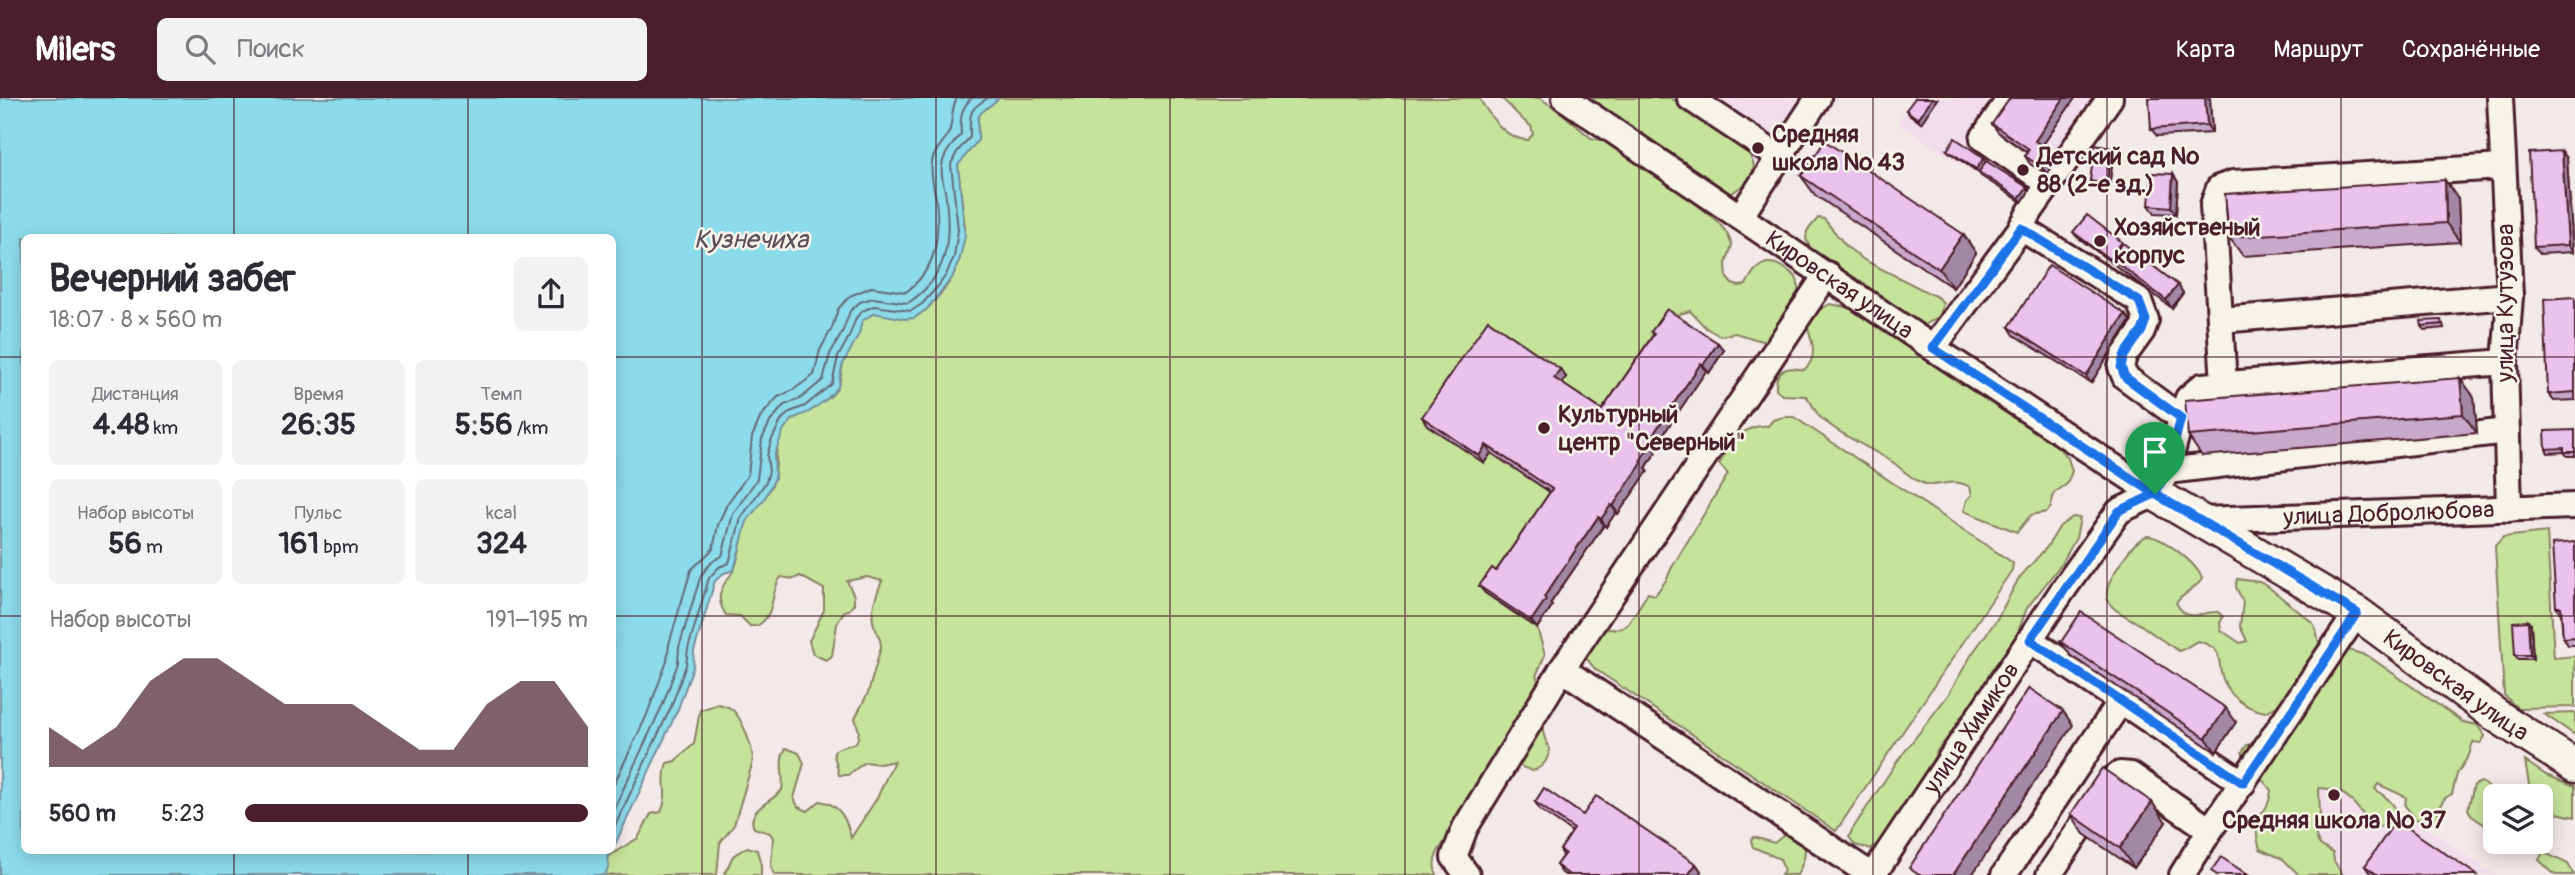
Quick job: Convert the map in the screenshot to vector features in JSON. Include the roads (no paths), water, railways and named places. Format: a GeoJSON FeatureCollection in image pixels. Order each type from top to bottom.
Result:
{"type":"FeatureCollection","features":[{"type":"Feature","properties":{"kind":"main road","name":"Кировская улица"},"geometry":{"type":"LineString","coordinates":[[2161,482],[2202,520],[2357,613],[2497,716],[2575,766]]}},
{"type":"Feature","properties":{"kind":"street","name":"Кировская улица"},"geometry":{"type":"LineString","coordinates":[[1565,98],[1933,348],[2161,482]]}},
{"type":"Feature","properties":{"kind":"street"},"geometry":{"type":"LineString","coordinates":[[1690,98],[1779,157]]}},
{"type":"Feature","properties":{"kind":"street"},"geometry":{"type":"LineString","coordinates":[[1740,217],[1818,98]]}},
{"type":"Feature","properties":{"kind":"street"},"geometry":{"type":"LineString","coordinates":[[2010,98],[1983,138],[2049,184]]}},
{"type":"Feature","properties":{"kind":"street"},"geometry":{"type":"LineString","coordinates":[[1933,348],[2021,228],[2110,98]]}},
{"type":"Feature","properties":{"kind":"street","name":"улица Кутузова"},"geometry":{"type":"LineString","coordinates":[[2500,98],[2510,296],[2505,362],[2509,509]]}},
{"type":"Feature","properties":{"kind":"street"},"geometry":{"type":"LineString","coordinates":[[2224,384],[2213,205],[2219,188],[2233,183],[2503,167]]}},
{"type":"Feature","properties":{"kind":"street"},"geometry":{"type":"LineString","coordinates":[[2021,228],[2139,301],[2146,320],[2142,331],[2124,356],[2121,367],[2125,377],[2181,418]]}},
{"type":"Feature","properties":{"kind":"street"},"geometry":{"type":"LineString","coordinates":[[1467,875],[1454,857],[1465,828],[1562,669],[1827,274]]}},
{"type":"Feature","properties":{"kind":"street"},"geometry":{"type":"LineString","coordinates":[[2220,320],[2510,296]]}},
{"type":"Feature","properties":{"kind":"street"},"geometry":{"type":"LineString","coordinates":[[2161,482],[2188,398],[2202,386],[2505,362]]}},
{"type":"Feature","properties":{"kind":"street","name":"улица Химиков"},"geometry":{"type":"LineString","coordinates":[[1872,875],[2119,511],[2161,482],[2507,431]]}},
{"type":"Feature","properties":{"kind":"street","name":"улица Добролюбова"},"geometry":{"type":"LineString","coordinates":[[2202,520],[2575,506]]}},
{"type":"Feature","properties":{"kind":"street"},"geometry":{"type":"LineString","coordinates":[[2182,875],[2357,613]]}},
{"type":"Feature","properties":{"kind":"street"},"geometry":{"type":"LineString","coordinates":[[2030,640],[2243,783]]}},
{"type":"Feature","properties":{"kind":"street"},"geometry":{"type":"LineString","coordinates":[[1562,669],[1872,875]]}},
{"type":"Feature","properties":{"kind":"street"},"geometry":{"type":"LineString","coordinates":[[2004,875],[2121,701]]}},
{"type":"Feature","properties":{"kind":"street"},"geometry":{"type":"LineString","coordinates":[[2049,875],[2113,779],[2120,774],[2131,775],[2210,830]]}},
{"type":"Feature","properties":{"kind":"water","name":"Кузнечиха"},"geometry":{"type":"Polygon","coordinates":[[[0,98],[999,98],[978,117],[978,140],[958,165],[965,236],[952,278],[927,309],[914,318],[874,313],[862,321],[859,334],[842,366],[838,387],[827,399],[809,412],[794,418],[784,429],[774,456],[775,478],[765,498],[747,521],[734,570],[724,573],[715,581],[694,651],[693,667],[678,709],[616,843],[616,234],[21,234],[21,854],[610,854],[605,875],[0,875],[0,98]]]}},
{"type":"Feature","properties":{"kind":"place","name":"Средняя школа № 43"},"geometry":{"type":"Point","coordinates":[1758,148]}},
{"type":"Feature","properties":{"kind":"place","name":"Детский сад № 88 (2-е зд.)"},"geometry":{"type":"Point","coordinates":[2023,170]}},
{"type":"Feature","properties":{"kind":"place","name":"Хозяйственый корпус"},"geometry":{"type":"Point","coordinates":[2100,241]}},
{"type":"Feature","properties":{"kind":"place","name":"Культурный центр \"Северный\""},"geometry":{"type":"Point","coordinates":[1544,428]}},
{"type":"Feature","properties":{"kind":"place","name":"Средняя школа № 37"},"geometry":{"type":"Point","coordinates":[2334,795]}}]}
